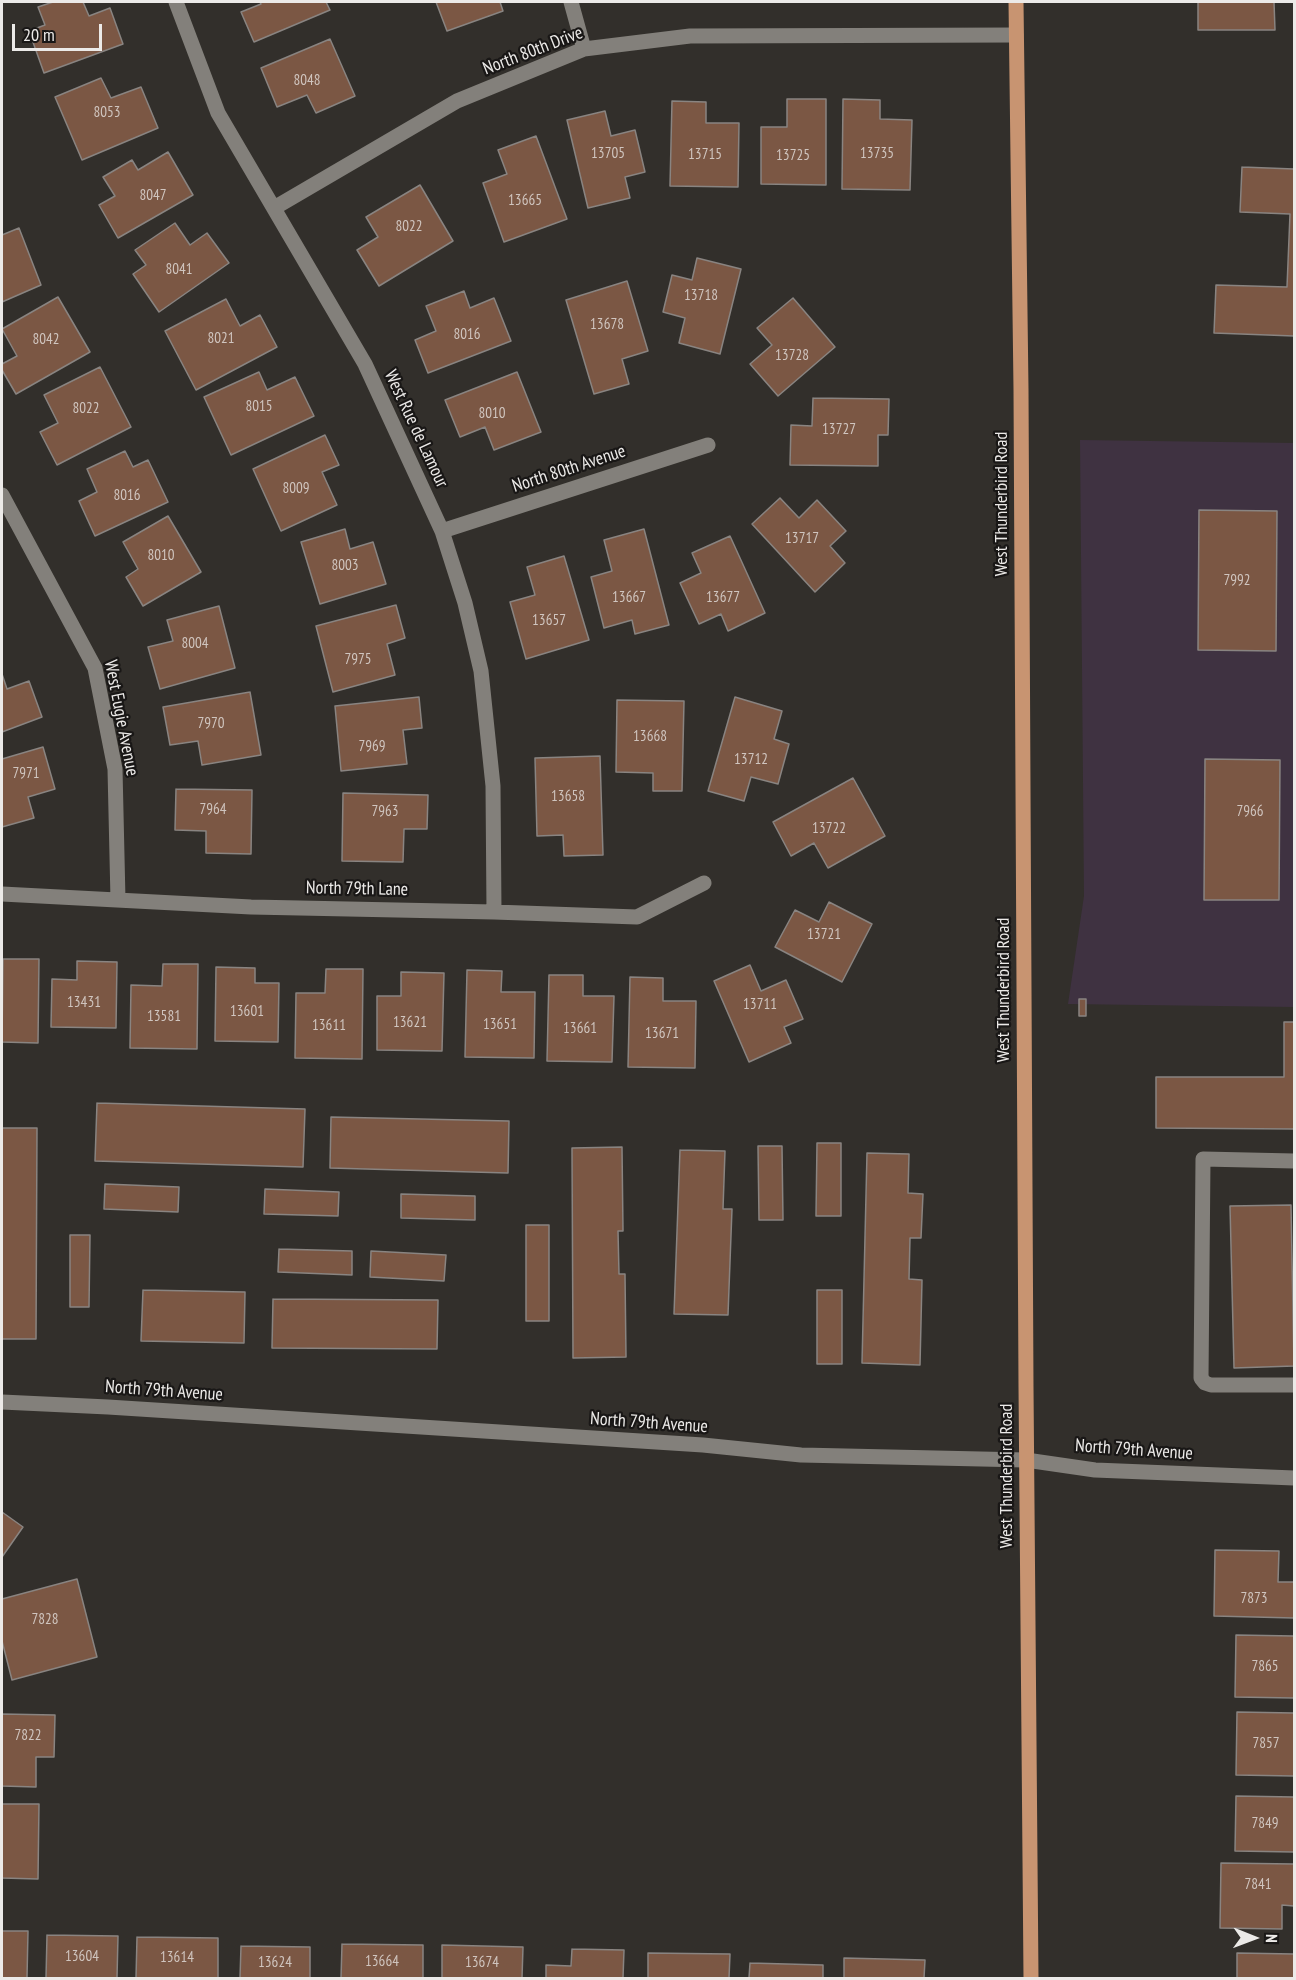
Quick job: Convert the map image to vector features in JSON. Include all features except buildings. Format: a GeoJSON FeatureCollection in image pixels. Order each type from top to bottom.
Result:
{"type":"FeatureCollection","features":[{"type":"Feature","properties":{"kind":"main road","name":"West Thunderbird Road"},"geometry":{"type":"LineString","coordinates":[[1016,2],[1021,389],[1031,1978]]}},
{"type":"Feature","properties":{"kind":"street","name":"West Rue de Lamour"},"geometry":{"type":"LineString","coordinates":[[177,2],[218,113],[364,364],[442,531],[465,603],[480,671],[493,786],[494,912]]}},
{"type":"Feature","properties":{"kind":"street"},"geometry":{"type":"LineString","coordinates":[[571,2],[584,49]]}},
{"type":"Feature","properties":{"kind":"street","name":"North 80th Drive"},"geometry":{"type":"LineString","coordinates":[[274,208],[456,101],[584,49],[690,36],[1016,35]]}},
{"type":"Feature","properties":{"kind":"street","name":"North 80th Avenue"},"geometry":{"type":"LineString","coordinates":[[442,531],[708,444]]}},
{"type":"Feature","properties":{"kind":"street","name":"West Eugie Avenue"},"geometry":{"type":"LineString","coordinates":[[2,495],[95,668],[115,769],[118,900]]}},
{"type":"Feature","properties":{"kind":"street","name":"North 79th Lane"},"geometry":{"type":"LineString","coordinates":[[2,894],[251,907],[637,917],[705,883]]}},
{"type":"Feature","properties":{"kind":"street"},"geometry":{"type":"LineString","coordinates":[[1294,1161],[1203,1159],[1201,1378],[1205,1383],[1211,1385],[1294,1385]]}},
{"type":"Feature","properties":{"kind":"street","name":"North 79th Avenue"},"geometry":{"type":"LineString","coordinates":[[2,1402],[703,1445],[801,1455],[1026,1460],[1095,1470],[1294,1478]]}},
{"type":"Feature","properties":{"kind":"shaded area"},"geometry":{"type":"Polygon","coordinates":[[[1080,440],[1294,443],[1294,1007],[1068,1004],[1084,896],[1080,440]]]}}]}
